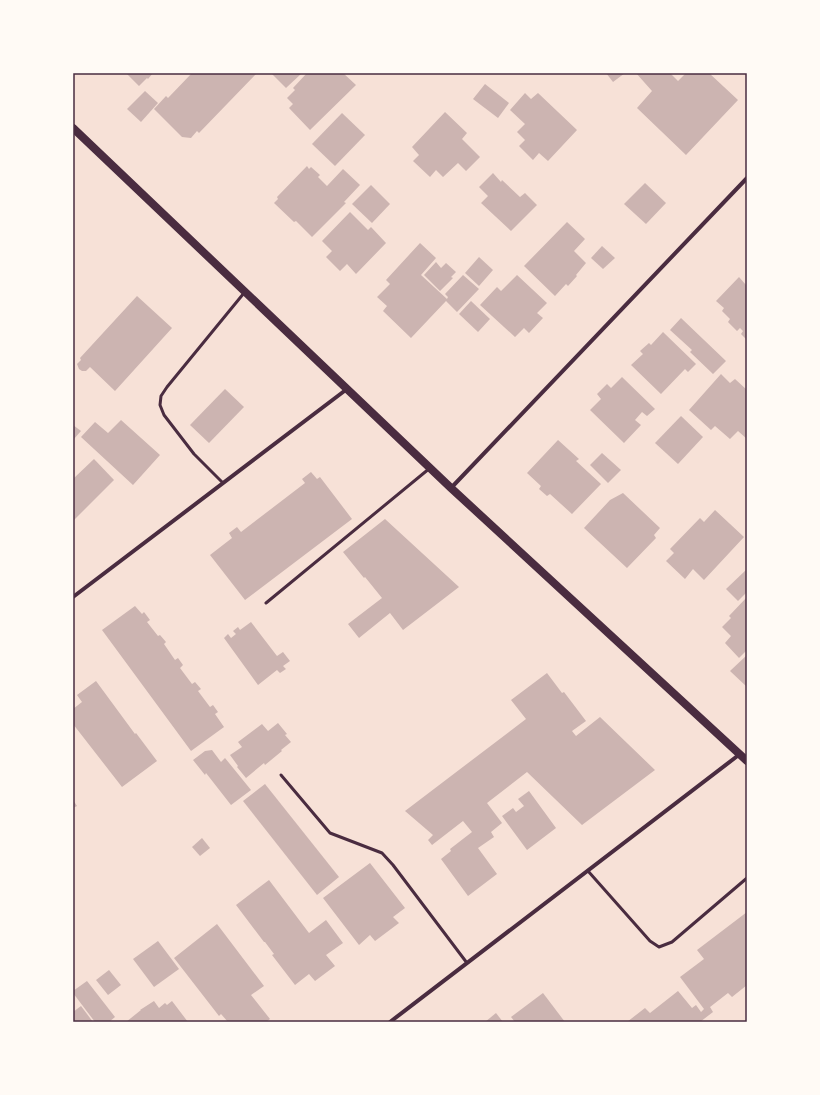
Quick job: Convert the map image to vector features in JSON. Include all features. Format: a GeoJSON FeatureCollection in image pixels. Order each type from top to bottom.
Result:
{"type":"FeatureCollection","features":[{"type":"Feature","properties":{"kind":"main road"},"geometry":{"type":"LineString","coordinates":[[73,128],[451,488],[747,761]]}},
{"type":"Feature","properties":{"kind":"street"},"geometry":{"type":"LineString","coordinates":[[451,488],[747,178]]}},
{"type":"Feature","properties":{"kind":"street"},"geometry":{"type":"LineString","coordinates":[[73,597],[346,389]]}},
{"type":"Feature","properties":{"kind":"street"},"geometry":{"type":"LineString","coordinates":[[390,1022],[740,754]]}},
{"type":"Feature","properties":{"kind":"lane"},"geometry":{"type":"LineString","coordinates":[[223,483],[194,454],[164,415],[160,405],[161,396],[245,292]]}},
{"type":"Feature","properties":{"kind":"lane"},"geometry":{"type":"LineString","coordinates":[[266,603],[430,468]]}},
{"type":"Feature","properties":{"kind":"lane"},"geometry":{"type":"LineString","coordinates":[[281,775],[330,833],[382,853],[393,865],[467,963]]}},
{"type":"Feature","properties":{"kind":"lane"},"geometry":{"type":"LineString","coordinates":[[588,871],[650,941],[659,948],[672,942],[747,878]]}},
{"type":"Feature","properties":{"kind":"building"},"geometry":{"type":"Polygon","coordinates":[[[126,73],[153,73],[139,86],[126,73]]]}},
{"type":"Feature","properties":{"kind":"building"},"geometry":{"type":"Polygon","coordinates":[[[192,73],[257,73],[199,133],[197,131],[191,138],[182,137],[154,109],[166,96],[168,98],[192,73]]]}},
{"type":"Feature","properties":{"kind":"building"},"geometry":{"type":"Polygon","coordinates":[[[271,73],[302,73],[286,88],[271,73]]]}},
{"type":"Feature","properties":{"kind":"building"},"geometry":{"type":"Polygon","coordinates":[[[307,73],[343,73],[356,85],[310,130],[289,108],[293,104],[287,98],[295,90],[293,88],[307,73]]]}},
{"type":"Feature","properties":{"kind":"building"},"geometry":{"type":"Polygon","coordinates":[[[606,73],[625,73],[613,82],[606,73]]]}},
{"type":"Feature","properties":{"kind":"building"},"geometry":{"type":"Polygon","coordinates":[[[636,73],[670,73],[678,81],[685,74],[684,73],[709,73],[738,100],[686,155],[637,108],[652,91],[636,73]]]}},
{"type":"Feature","properties":{"kind":"building"},"geometry":{"type":"Polygon","coordinates":[[[485,84],[509,103],[498,118],[473,99],[485,84]]]}},
{"type":"Feature","properties":{"kind":"building"},"geometry":{"type":"Polygon","coordinates":[[[145,91],[158,103],[141,122],[127,109],[145,91]]]}},
{"type":"Feature","properties":{"kind":"building"},"geometry":{"type":"Polygon","coordinates":[[[525,93],[531,99],[538,93],[577,130],[548,161],[539,153],[533,160],[519,146],[525,140],[517,132],[525,124],[510,110],[525,93]]]}},
{"type":"Feature","properties":{"kind":"building"},"geometry":{"type":"Polygon","coordinates":[[[445,112],[467,133],[462,139],[480,157],[466,171],[458,163],[443,177],[436,170],[430,177],[413,161],[419,155],[412,147],[445,112]]]}},
{"type":"Feature","properties":{"kind":"building"},"geometry":{"type":"Polygon","coordinates":[[[342,113],[365,135],[335,166],[312,144],[342,113]]]}},
{"type":"Feature","properties":{"kind":"building"},"geometry":{"type":"Polygon","coordinates":[[[307,166],[309,169],[311,167],[320,175],[318,177],[327,186],[343,169],[360,185],[344,202],[346,203],[312,237],[296,221],[294,222],[274,203],[278,199],[277,197],[307,166]]]}},
{"type":"Feature","properties":{"kind":"building"},"geometry":{"type":"Polygon","coordinates":[[[493,173],[501,182],[502,180],[520,197],[525,193],[537,205],[511,231],[481,203],[488,196],[479,187],[493,173]]]}},
{"type":"Feature","properties":{"kind":"building"},"geometry":{"type":"Polygon","coordinates":[[[645,183],[666,203],[646,224],[624,204],[645,183]]]}},
{"type":"Feature","properties":{"kind":"building"},"geometry":{"type":"Polygon","coordinates":[[[371,185],[390,204],[372,223],[352,204],[371,185]]]}},
{"type":"Feature","properties":{"kind":"building"},"geometry":{"type":"Polygon","coordinates":[[[350,212],[368,230],[371,227],[386,243],[356,274],[347,264],[340,271],[326,257],[332,251],[322,241],[350,212]]]}},
{"type":"Feature","properties":{"kind":"building"},"geometry":{"type":"Polygon","coordinates":[[[567,222],[585,239],[574,251],[586,263],[568,286],[566,284],[555,296],[524,266],[567,222]]]}},
{"type":"Feature","properties":{"kind":"building"},"geometry":{"type":"Polygon","coordinates":[[[420,243],[436,258],[421,275],[447,299],[448,297],[445,294],[463,275],[479,289],[457,312],[446,301],[411,338],[383,311],[387,306],[377,297],[390,284],[386,280],[420,243]]]}},
{"type":"Feature","properties":{"kind":"building"},"geometry":{"type":"Polygon","coordinates":[[[602,246],[615,258],[603,269],[591,258],[602,246]]]}},
{"type":"Feature","properties":{"kind":"building"},"geometry":{"type":"Polygon","coordinates":[[[479,257],[493,270],[479,286],[465,273],[479,257]]]}},
{"type":"Feature","properties":{"kind":"building"},"geometry":{"type":"Polygon","coordinates":[[[436,262],[441,268],[446,263],[456,272],[451,277],[453,278],[440,291],[424,275],[436,262]]]}},
{"type":"Feature","properties":{"kind":"building"},"geometry":{"type":"Polygon","coordinates":[[[517,275],[547,303],[537,313],[543,318],[529,333],[524,328],[515,337],[480,305],[497,287],[501,291],[517,275]]]}},
{"type":"Feature","properties":{"kind":"building"},"geometry":{"type":"Polygon","coordinates":[[[739,277],[746,285],[747,284],[747,340],[741,334],[743,331],[740,328],[737,331],[728,322],[730,319],[722,311],[724,308],[716,301],[739,277]]]}},
{"type":"Feature","properties":{"kind":"building"},"geometry":{"type":"Polygon","coordinates":[[[137,296],[172,328],[115,391],[90,367],[86,371],[82,371],[79,369],[77,364],[81,360],[80,358],[137,296]]]}},
{"type":"Feature","properties":{"kind":"building"},"geometry":{"type":"Polygon","coordinates":[[[471,301],[490,319],[478,332],[459,314],[471,301]]]}},
{"type":"Feature","properties":{"kind":"building"},"geometry":{"type":"Polygon","coordinates":[[[681,318],[726,361],[713,374],[690,352],[692,350],[670,330],[681,318]]]}},
{"type":"Feature","properties":{"kind":"building"},"geometry":{"type":"Polygon","coordinates":[[[663,332],[696,364],[688,372],[685,369],[661,394],[631,365],[643,354],[640,351],[649,343],[651,345],[663,332]]]}},
{"type":"Feature","properties":{"kind":"building"},"geometry":{"type":"Polygon","coordinates":[[[721,374],[730,383],[735,379],[747,390],[747,439],[738,431],[730,439],[715,426],[711,430],[689,410],[721,374]]]}},
{"type":"Feature","properties":{"kind":"building"},"geometry":{"type":"Polygon","coordinates":[[[622,377],[655,409],[647,416],[642,412],[635,420],[641,425],[624,443],[590,410],[601,399],[597,394],[607,384],[611,388],[622,377]]]}},
{"type":"Feature","properties":{"kind":"building"},"geometry":{"type":"Polygon","coordinates":[[[225,389],[244,407],[209,443],[190,425],[225,389]]]}},
{"type":"Feature","properties":{"kind":"building"},"geometry":{"type":"Polygon","coordinates":[[[681,416],[703,437],[678,464],[655,443],[681,416]]]}},
{"type":"Feature","properties":{"kind":"building"},"geometry":{"type":"Polygon","coordinates":[[[121,420],[160,455],[133,485],[81,437],[95,422],[108,433],[121,420]]]}},
{"type":"Feature","properties":{"kind":"building"},"geometry":{"type":"Polygon","coordinates":[[[73,425],[81,431],[73,440],[73,425]]]}},
{"type":"Feature","properties":{"kind":"building"},"geometry":{"type":"Polygon","coordinates":[[[558,440],[579,459],[576,461],[601,484],[572,514],[550,494],[547,496],[539,489],[541,486],[527,473],[558,440]]]}},
{"type":"Feature","properties":{"kind":"building"},"geometry":{"type":"Polygon","coordinates":[[[602,453],[621,470],[608,483],[590,465],[602,453]]]}},
{"type":"Feature","properties":{"kind":"building"},"geometry":{"type":"Polygon","coordinates":[[[94,459],[114,480],[73,521],[73,479],[94,459]]]}},
{"type":"Feature","properties":{"kind":"building"},"geometry":{"type":"Polygon","coordinates":[[[311,472],[317,479],[320,477],[352,519],[245,600],[210,555],[232,538],[229,533],[237,527],[241,532],[305,483],[302,479],[311,472]]]}},
{"type":"Feature","properties":{"kind":"building"},"geometry":{"type":"Polygon","coordinates":[[[623,493],[660,528],[654,535],[656,538],[627,568],[584,528],[610,500],[623,493]]]}},
{"type":"Feature","properties":{"kind":"building"},"geometry":{"type":"Polygon","coordinates":[[[715,510],[744,537],[704,580],[693,569],[685,579],[666,561],[674,553],[670,549],[700,518],[704,522],[715,510]]]}},
{"type":"Feature","properties":{"kind":"building"},"geometry":{"type":"Polygon","coordinates":[[[385,519],[459,587],[403,630],[390,613],[359,638],[348,624],[382,598],[343,552],[385,519]]]}},
{"type":"Feature","properties":{"kind":"building"},"geometry":{"type":"Polygon","coordinates":[[[747,569],[747,592],[738,601],[726,589],[747,569]]]}},
{"type":"Feature","properties":{"kind":"building"},"geometry":{"type":"Polygon","coordinates":[[[747,597],[747,650],[739,658],[725,643],[731,636],[722,627],[731,618],[729,616],[747,597]]]}},
{"type":"Feature","properties":{"kind":"building"},"geometry":{"type":"Polygon","coordinates":[[[135,606],[142,614],[144,612],[150,620],[147,622],[158,636],[160,635],[166,642],[164,644],[175,660],[178,658],[183,665],[180,668],[192,684],[195,682],[201,689],[198,691],[210,707],[213,705],[218,712],[215,714],[224,727],[191,751],[102,630],[135,606]]]}},
{"type":"Feature","properties":{"kind":"building"},"geometry":{"type":"Polygon","coordinates":[[[251,622],[277,656],[283,652],[290,661],[283,666],[286,669],[280,673],[277,670],[258,685],[224,638],[228,634],[231,638],[236,634],[233,631],[238,627],[240,630],[251,622]]]}},
{"type":"Feature","properties":{"kind":"building"},"geometry":{"type":"Polygon","coordinates":[[[747,655],[747,687],[730,671],[747,655]]]}},
{"type":"Feature","properties":{"kind":"building"},"geometry":{"type":"Polygon","coordinates":[[[547,673],[562,693],[564,692],[586,721],[572,731],[576,736],[600,717],[655,770],[582,825],[527,772],[487,803],[502,823],[491,832],[494,837],[478,848],[497,874],[468,896],[441,859],[451,851],[450,849],[472,832],[463,821],[432,845],[428,840],[433,835],[405,811],[526,719],[511,700],[547,673]]]}},
{"type":"Feature","properties":{"kind":"building"},"geometry":{"type":"Polygon","coordinates":[[[96,681],[157,761],[122,787],[73,724],[73,709],[82,702],[77,695],[96,681]]]}},
{"type":"Feature","properties":{"kind":"building"},"geometry":{"type":"Polygon","coordinates":[[[278,723],[287,734],[285,735],[291,742],[265,765],[264,763],[246,778],[230,755],[242,747],[238,742],[262,724],[268,731],[278,723]]]}},
{"type":"Feature","properties":{"kind":"building"},"geometry":{"type":"Polygon","coordinates":[[[212,750],[221,762],[225,758],[251,790],[231,805],[206,773],[205,775],[193,760],[205,751],[212,750]]]}},
{"type":"Feature","properties":{"kind":"building"},"geometry":{"type":"Polygon","coordinates":[[[265,784],[339,877],[317,895],[243,801],[265,784]]]}},
{"type":"Feature","properties":{"kind":"building"},"geometry":{"type":"Polygon","coordinates":[[[529,791],[556,828],[527,850],[502,816],[513,808],[516,812],[524,806],[518,799],[529,791]]]}},
{"type":"Feature","properties":{"kind":"building"},"geometry":{"type":"Polygon","coordinates":[[[73,800],[77,806],[73,808],[73,800]]]}},
{"type":"Feature","properties":{"kind":"building"},"geometry":{"type":"Polygon","coordinates":[[[202,838],[210,848],[200,856],[192,847],[202,838]]]}},
{"type":"Feature","properties":{"kind":"building"},"geometry":{"type":"Polygon","coordinates":[[[370,863],[405,908],[393,917],[399,923],[375,941],[370,935],[359,945],[323,898],[370,863]]]}},
{"type":"Feature","properties":{"kind":"building"},"geometry":{"type":"Polygon","coordinates":[[[269,880],[309,933],[326,920],[343,943],[326,955],[335,966],[315,981],[309,974],[295,985],[272,955],[274,954],[236,905],[269,880]]]}},
{"type":"Feature","properties":{"kind":"building"},"geometry":{"type":"Polygon","coordinates":[[[747,912],[747,985],[732,997],[728,993],[710,1007],[713,1012],[700,1022],[627,1022],[645,1008],[650,1013],[678,991],[692,1008],[696,1005],[701,1012],[704,1009],[680,977],[704,959],[697,950],[747,912]]]}},
{"type":"Feature","properties":{"kind":"building"},"geometry":{"type":"Polygon","coordinates":[[[217,924],[264,986],[251,995],[270,1019],[266,1022],[228,1022],[221,1014],[219,1016],[174,958],[217,924]]]}},
{"type":"Feature","properties":{"kind":"building"},"geometry":{"type":"Polygon","coordinates":[[[158,941],[179,969],[154,987],[133,959],[158,941]]]}},
{"type":"Feature","properties":{"kind":"building"},"geometry":{"type":"Polygon","coordinates":[[[109,970],[121,985],[108,995],[96,980],[109,970]]]}},
{"type":"Feature","properties":{"kind":"building"},"geometry":{"type":"Polygon","coordinates":[[[87,981],[115,1017],[109,1022],[95,1022],[73,993],[73,991],[87,981]]]}},
{"type":"Feature","properties":{"kind":"building"},"geometry":{"type":"Polygon","coordinates":[[[543,993],[565,1022],[515,1022],[511,1017],[543,993]]]}},
{"type":"Feature","properties":{"kind":"building"},"geometry":{"type":"Polygon","coordinates":[[[154,1001],[159,1008],[165,1003],[167,1005],[172,1001],[188,1022],[126,1022],[154,1001]]]}},
{"type":"Feature","properties":{"kind":"building"},"geometry":{"type":"Polygon","coordinates":[[[81,1006],[93,1022],[73,1022],[73,1012],[81,1006]]]}},
{"type":"Feature","properties":{"kind":"building"},"geometry":{"type":"Polygon","coordinates":[[[496,1013],[503,1022],[485,1022],[496,1013]]]}}]}
